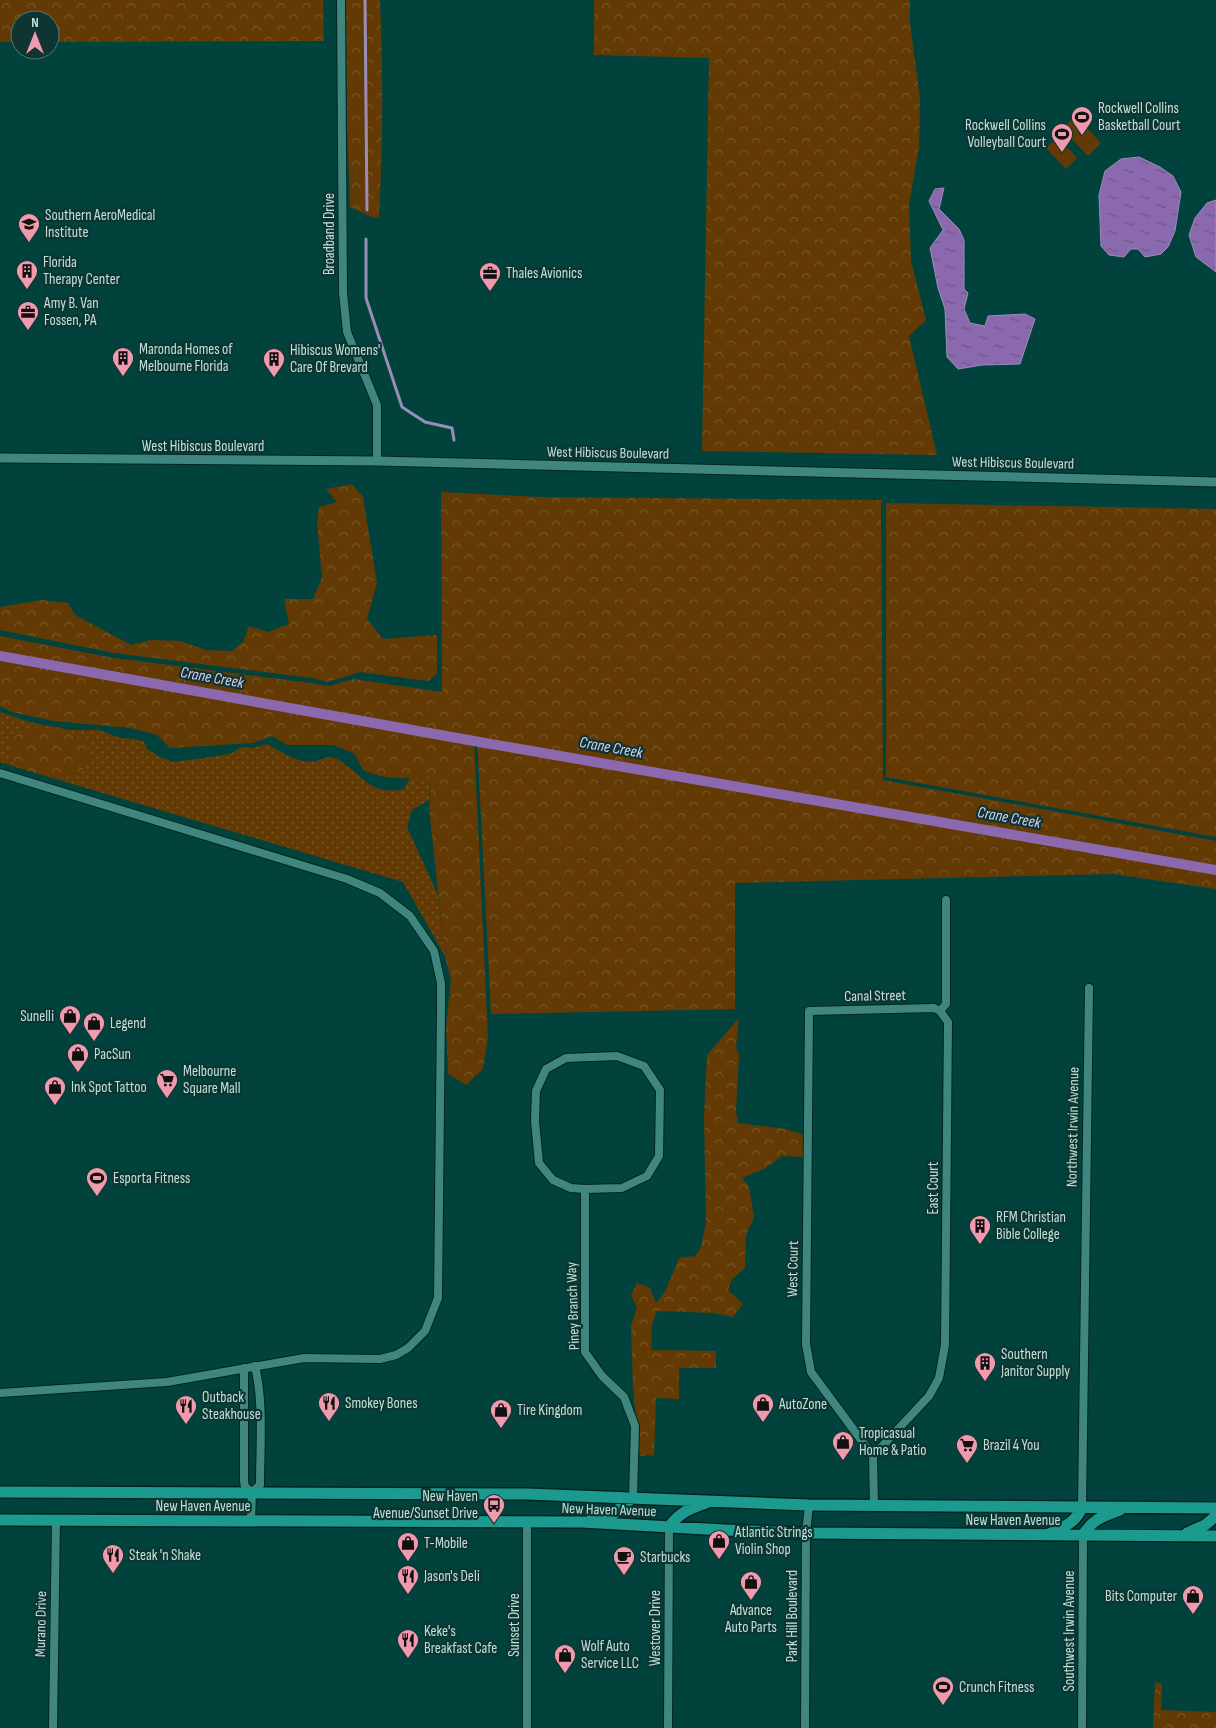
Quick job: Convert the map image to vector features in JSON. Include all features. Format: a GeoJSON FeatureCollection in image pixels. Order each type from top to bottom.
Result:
{"type":"FeatureCollection","features":[{"type":"Feature","properties":{"kind":"main road","name":"New Haven Avenue"},"geometry":{"type":"LineString","coordinates":[[0,1492],[527,1494],[809,1505],[1216,1508]]}},
{"type":"Feature","properties":{"kind":"main road"},"geometry":{"type":"LineString","coordinates":[[582,1522],[612,1515],[632,1497]]}},
{"type":"Feature","properties":{"kind":"main road"},"geometry":{"type":"LineString","coordinates":[[669,1528],[676,1517],[687,1510],[713,1501]]}},
{"type":"Feature","properties":{"kind":"main road"},"geometry":{"type":"LineString","coordinates":[[1048,1535],[1072,1522],[1079,1516],[1082,1507]]}},
{"type":"Feature","properties":{"kind":"main road"},"geometry":{"type":"LineString","coordinates":[[1083,1535],[1090,1524],[1098,1518],[1127,1507]]}},
{"type":"Feature","properties":{"kind":"main road"},"geometry":{"type":"LineString","coordinates":[[1180,1536],[1205,1525],[1216,1516]]}},
{"type":"Feature","properties":{"kind":"main road","name":"New Haven Avenue"},"geometry":{"type":"LineString","coordinates":[[0,1520],[582,1522],[669,1528],[806,1533],[1216,1536]]}},
{"type":"Feature","properties":{"kind":"street","name":"Broadband Drive"},"geometry":{"type":"LineString","coordinates":[[341,0],[343,293],[347,332],[378,404],[377,461]]}},
{"type":"Feature","properties":{"kind":"street","name":"West Hibiscus Boulevard"},"geometry":{"type":"LineString","coordinates":[[0,458],[377,461],[1216,482]]}},
{"type":"Feature","properties":{"kind":"street"},"geometry":{"type":"LineString","coordinates":[[0,773],[355,882],[380,893],[410,916],[434,952],[441,983],[438,1298],[425,1330],[408,1348],[396,1355],[380,1359],[304,1358],[167,1382],[0,1393]]}},
{"type":"Feature","properties":{"kind":"street"},"geometry":{"type":"LineString","coordinates":[[940,1011],[946,1004],[946,900]]}},
{"type":"Feature","properties":{"kind":"street","name":"Northwest Irwin Avenue"},"geometry":{"type":"LineString","coordinates":[[1082,1507],[1089,988]]}},
{"type":"Feature","properties":{"kind":"street","name":"Canal Street"},"geometry":{"type":"LineString","coordinates":[[810,1011],[934,1008],[940,1011]]}},
{"type":"Feature","properties":{"kind":"street","name":"West Court"},"geometry":{"type":"LineString","coordinates":[[810,1011],[806,1344],[811,1372],[873,1456]]}},
{"type":"Feature","properties":{"kind":"street","name":"East Court"},"geometry":{"type":"LineString","coordinates":[[873,1456],[929,1396],[939,1378],[946,1345],[948,1022],[940,1011]]}},
{"type":"Feature","properties":{"kind":"street"},"geometry":{"type":"LineString","coordinates":[[617,1056],[644,1066],[660,1090],[659,1156],[647,1176],[622,1188],[585,1189],[571,1188],[553,1180],[539,1163],[534,1121],[536,1091],[546,1069],[566,1058],[617,1056]]}},
{"type":"Feature","properties":{"kind":"street","name":"Piney Branch Way"},"geometry":{"type":"LineString","coordinates":[[585,1189],[585,1352],[602,1376],[624,1397],[635,1426],[632,1497]]}},
{"type":"Feature","properties":{"kind":"street"},"geometry":{"type":"LineString","coordinates":[[252,1521],[252,1492],[260,1484],[260,1404],[255,1366]]}},
{"type":"Feature","properties":{"kind":"street"},"geometry":{"type":"LineString","coordinates":[[244,1368],[244,1481],[245,1487],[252,1492]]}},
{"type":"Feature","properties":{"kind":"street"},"geometry":{"type":"LineString","coordinates":[[873,1456],[874,1506]]}},
{"type":"Feature","properties":{"kind":"street","name":"Park Hill Boulevard"},"geometry":{"type":"LineString","coordinates":[[805,1728],[806,1533],[809,1505]]}},
{"type":"Feature","properties":{"kind":"street","name":"Murano Drive"},"geometry":{"type":"LineString","coordinates":[[53,1728],[56,1520]]}},
{"type":"Feature","properties":{"kind":"street","name":"Sunset Drive"},"geometry":{"type":"LineString","coordinates":[[527,1728],[528,1522]]}},
{"type":"Feature","properties":{"kind":"street","name":"Westover Drive"},"geometry":{"type":"LineString","coordinates":[[668,1728],[669,1528]]}},
{"type":"Feature","properties":{"kind":"street","name":"Southwest Irwin Avenue"},"geometry":{"type":"LineString","coordinates":[[1082,1728],[1083,1535]]}},
{"type":"Feature","properties":{"kind":"green space"},"geometry":{"type":"Polygon","coordinates":[[[0,0],[323,0],[324,41],[60,42],[60,10],[10,10],[10,42],[0,42],[0,0]]]}},
{"type":"Feature","properties":{"kind":"green space"},"geometry":{"type":"Polygon","coordinates":[[[346,0],[380,0],[382,81],[381,163],[379,217],[374,218],[350,207],[346,0]]]}},
{"type":"Feature","properties":{"kind":"green space"},"geometry":{"type":"Polygon","coordinates":[[[594,0],[910,0],[910,24],[920,98],[919,147],[909,205],[911,261],[926,320],[909,336],[937,455],[702,451],[709,58],[594,55],[594,0]]]}},
{"type":"Feature","properties":{"kind":"green space","name":"Rockwell Collins Basketball Court"},"geometry":{"type":"Polygon","coordinates":[[[1075,116],[1101,143],[1088,156],[1062,129],[1075,116]]]}},
{"type":"Feature","properties":{"kind":"green space","name":"Rockwell Collins Volleyball Court"},"geometry":{"type":"Polygon","coordinates":[[[1058,137],[1077,158],[1066,169],[1046,148],[1058,137]]]}},
{"type":"Feature","properties":{"kind":"green space"},"geometry":{"type":"Polygon","coordinates":[[[352,484],[363,497],[377,583],[367,619],[383,639],[437,635],[437,673],[428,681],[360,672],[328,682],[312,678],[114,653],[0,630],[0,607],[42,600],[68,603],[75,615],[131,645],[150,640],[181,641],[205,650],[232,651],[243,642],[249,626],[268,632],[289,624],[284,599],[313,599],[322,578],[317,522],[319,507],[337,502],[326,489],[352,484]]]}},
{"type":"Feature","properties":{"kind":"green space"},"geometry":{"type":"Polygon","coordinates":[[[441,492],[539,497],[883,500],[881,503],[883,780],[1216,841],[1216,889],[1113,874],[735,883],[735,1009],[491,1014],[477,738],[0,656],[0,636],[114,658],[329,686],[353,679],[442,692],[441,492]]]}},
{"type":"Feature","properties":{"kind":"green space"},"geometry":{"type":"Polygon","coordinates":[[[886,503],[1216,509],[1216,837],[886,777],[886,503]]]}},
{"type":"Feature","properties":{"kind":"green space"},"geometry":{"type":"Polygon","coordinates":[[[0,661],[474,741],[488,1037],[483,1069],[466,1085],[448,1074],[446,1026],[451,980],[445,956],[429,808],[431,777],[396,778],[372,774],[363,770],[355,754],[334,745],[287,745],[272,736],[253,743],[170,748],[157,735],[130,728],[54,721],[12,712],[0,706],[0,661]]]}},
{"type":"Feature","properties":{"kind":"green space"},"geometry":{"type":"Polygon","coordinates":[[[0,712],[29,722],[71,730],[99,730],[120,738],[135,739],[144,742],[147,749],[158,756],[173,762],[219,756],[232,753],[241,747],[252,748],[267,744],[290,757],[303,761],[310,762],[330,757],[341,761],[378,789],[404,789],[410,778],[431,777],[429,800],[412,810],[407,827],[438,895],[445,956],[403,882],[59,780],[86,768],[8,758],[22,769],[0,762],[0,712]]]}},
{"type":"Feature","properties":{"kind":"green space"},"geometry":{"type":"Polygon","coordinates":[[[30,727],[59,730],[80,739],[85,743],[90,755],[86,768],[59,780],[22,769],[8,758],[9,739],[30,727]]]}},
{"type":"Feature","properties":{"kind":"green space"},"geometry":{"type":"Polygon","coordinates":[[[739,1018],[736,1048],[739,1055],[736,1112],[738,1123],[786,1129],[804,1135],[805,1157],[782,1156],[764,1169],[742,1178],[749,1187],[754,1217],[746,1235],[745,1268],[732,1279],[728,1290],[743,1304],[733,1317],[714,1313],[657,1311],[652,1324],[651,1350],[716,1351],[716,1368],[679,1368],[679,1399],[656,1398],[654,1456],[640,1456],[633,1387],[631,1326],[637,1307],[631,1295],[637,1283],[650,1288],[656,1303],[665,1292],[679,1258],[696,1256],[701,1247],[706,1222],[704,1115],[707,1055],[739,1018]]]}},
{"type":"Feature","properties":{"kind":"green space"},"geometry":{"type":"Polygon","coordinates":[[[1155,1682],[1162,1684],[1161,1710],[1216,1712],[1216,1728],[1153,1728],[1155,1682]]]}},
{"type":"Feature","properties":{"kind":"water"},"geometry":{"type":"Polygon","coordinates":[[[1139,157],[1160,167],[1173,176],[1181,192],[1175,231],[1168,247],[1161,254],[1145,257],[1138,249],[1131,249],[1124,257],[1109,255],[1101,246],[1099,195],[1105,171],[1121,159],[1139,157]]]}},
{"type":"Feature","properties":{"kind":"water"},"geometry":{"type":"Polygon","coordinates":[[[944,188],[939,209],[959,229],[964,240],[964,289],[968,293],[964,309],[970,323],[985,326],[988,316],[1025,314],[1035,319],[1020,364],[982,365],[958,369],[947,357],[945,309],[938,288],[930,248],[943,230],[929,201],[935,189],[944,188]]]}},
{"type":"Feature","properties":{"kind":"water"},"geometry":{"type":"Polygon","coordinates":[[[1216,200],[1216,272],[1196,257],[1189,235],[1195,218],[1207,203],[1216,200]]]}},
{"type":"Feature","properties":{"kind":"waterway"},"geometry":{"type":"LineString","coordinates":[[365,0],[367,210]]}},
{"type":"Feature","properties":{"kind":"waterway"},"geometry":{"type":"LineString","coordinates":[[366,239],[366,298],[402,407],[425,422],[452,428],[454,440]]}},
{"type":"Feature","properties":{"kind":"waterway","name":"Crane Creek"},"geometry":{"type":"LineString","coordinates":[[0,656],[474,741],[1216,870]]}},
{"type":"Feature","properties":{"kind":"place","name":"Rockwell Collins Basketball Court"},"geometry":{"type":"Point","coordinates":[1082,136]}},
{"type":"Feature","properties":{"kind":"place","name":"Rockwell Collins Volleyball Court"},"geometry":{"type":"Point","coordinates":[1062,153]}},
{"type":"Feature","properties":{"kind":"place","name":"Southern AeroMedical Institute"},"geometry":{"type":"Point","coordinates":[29,243]}},
{"type":"Feature","properties":{"kind":"place","name":"Florida Therapy Center"},"geometry":{"type":"Point","coordinates":[27,290]}},
{"type":"Feature","properties":{"kind":"place","name":"Thales Avionics"},"geometry":{"type":"Point","coordinates":[490,292]}},
{"type":"Feature","properties":{"kind":"place","name":"Amy B. Van Fossen, PA"},"geometry":{"type":"Point","coordinates":[28,331]}},
{"type":"Feature","properties":{"kind":"place","name":"Maronda Homes of Melbourne Florida"},"geometry":{"type":"Point","coordinates":[123,377]}},
{"type":"Feature","properties":{"kind":"place","name":"Hibiscus Womens' Care Of Brevard"},"geometry":{"type":"Point","coordinates":[274,378]}},
{"type":"Feature","properties":{"kind":"place","name":"Sunelli"},"geometry":{"type":"Point","coordinates":[70,1035]}},
{"type":"Feature","properties":{"kind":"place","name":"Legend"},"geometry":{"type":"Point","coordinates":[94,1042]}},
{"type":"Feature","properties":{"kind":"place","name":"PacSun"},"geometry":{"type":"Point","coordinates":[78,1073]}},
{"type":"Feature","properties":{"kind":"place","name":"Melbourne Square Mall"},"geometry":{"type":"Point","coordinates":[167,1099]}},
{"type":"Feature","properties":{"kind":"place","name":"Ink Spot Tattoo"},"geometry":{"type":"Point","coordinates":[55,1106]}},
{"type":"Feature","properties":{"kind":"place","name":"Esporta Fitness"},"geometry":{"type":"Point","coordinates":[97,1197]}},
{"type":"Feature","properties":{"kind":"place","name":"RFM Christian Bible College"},"geometry":{"type":"Point","coordinates":[980,1245]}},
{"type":"Feature","properties":{"kind":"place","name":"Southern Janitor Supply"},"geometry":{"type":"Point","coordinates":[985,1382]}},
{"type":"Feature","properties":{"kind":"place","name":"Smokey Bones"},"geometry":{"type":"Point","coordinates":[329,1422]}},
{"type":"Feature","properties":{"kind":"place","name":"AutoZone"},"geometry":{"type":"Point","coordinates":[763,1423]}},
{"type":"Feature","properties":{"kind":"place","name":"Outback Steakhouse"},"geometry":{"type":"Point","coordinates":[186,1425]}},
{"type":"Feature","properties":{"kind":"place","name":"Tire Kingdom"},"geometry":{"type":"Point","coordinates":[501,1429]}},
{"type":"Feature","properties":{"kind":"place","name":"Tropicasual Home & Patio"},"geometry":{"type":"Point","coordinates":[843,1461]}},
{"type":"Feature","properties":{"kind":"place","name":"Brazil 4 You"},"geometry":{"type":"Point","coordinates":[967,1464]}},
{"type":"Feature","properties":{"kind":"place","name":"New Haven Avenue/Sunset Drive"},"geometry":{"type":"Point","coordinates":[494,1524]}},
{"type":"Feature","properties":{"kind":"place","name":"Atlantic Strings Violin Shop"},"geometry":{"type":"Point","coordinates":[719,1560]}},
{"type":"Feature","properties":{"kind":"place","name":"T-Mobile"},"geometry":{"type":"Point","coordinates":[408,1562]}},
{"type":"Feature","properties":{"kind":"place","name":"Steak 'n Shake"},"geometry":{"type":"Point","coordinates":[113,1574]}},
{"type":"Feature","properties":{"kind":"place","name":"Starbucks"},"geometry":{"type":"Point","coordinates":[624,1576]}},
{"type":"Feature","properties":{"kind":"place","name":"Jason's Deli"},"geometry":{"type":"Point","coordinates":[408,1595]}},
{"type":"Feature","properties":{"kind":"place","name":"Advance Auto Parts"},"geometry":{"type":"Point","coordinates":[751,1601]}},
{"type":"Feature","properties":{"kind":"place","name":"Bits Computer"},"geometry":{"type":"Point","coordinates":[1193,1615]}},
{"type":"Feature","properties":{"kind":"place","name":"Keke's Breakfast Cafe"},"geometry":{"type":"Point","coordinates":[408,1659]}},
{"type":"Feature","properties":{"kind":"place","name":"Wolf Auto Service LLC"},"geometry":{"type":"Point","coordinates":[565,1674]}},
{"type":"Feature","properties":{"kind":"place","name":"Crunch Fitness"},"geometry":{"type":"Point","coordinates":[943,1706]}}]}
